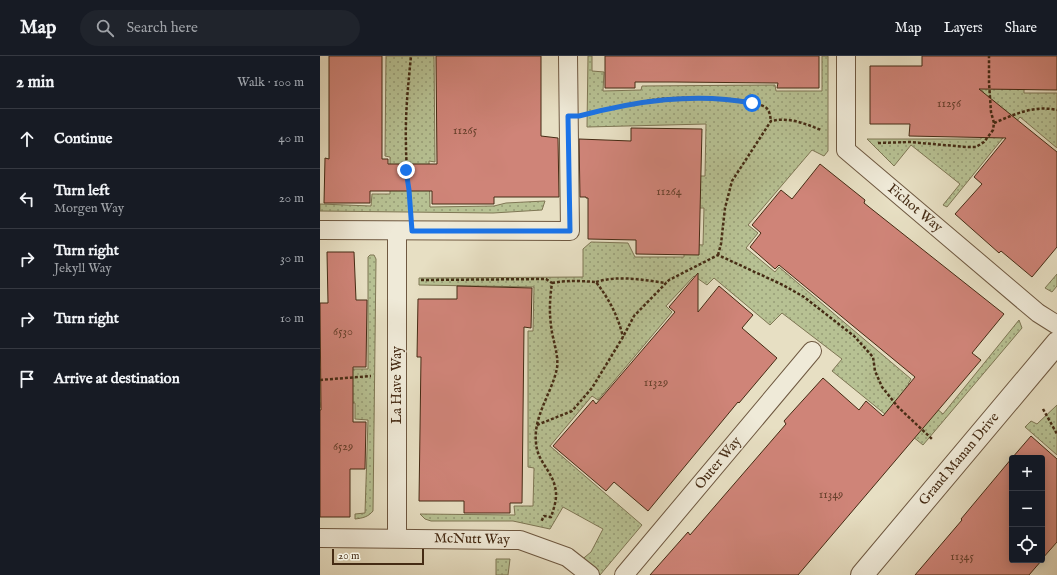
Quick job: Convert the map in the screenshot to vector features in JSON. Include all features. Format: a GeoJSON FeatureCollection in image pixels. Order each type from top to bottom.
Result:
{"type":"FeatureCollection","features":[{"type":"Feature","properties":{"kind":"street","name":"Grand Manan Drive"},"geometry":{"type":"LineString","coordinates":[[862,575],[1057,343]]}},
{"type":"Feature","properties":{"kind":"lane"},"geometry":{"type":"LineString","coordinates":[[320,230],[570,231],[568,56]]}},
{"type":"Feature","properties":{"kind":"lane","name":"Fichot Way"},"geometry":{"type":"LineString","coordinates":[[846,56],[846,150],[1038,313],[1057,325]]}},
{"type":"Feature","properties":{"kind":"lane","name":"La Have Way"},"geometry":{"type":"LineString","coordinates":[[397,538],[397,280],[404,231]]}},
{"type":"Feature","properties":{"kind":"lane","name":"Outer Way"},"geometry":{"type":"LineString","coordinates":[[624,575],[812,351]]}},
{"type":"Feature","properties":{"kind":"lane","name":"McNutt Way"},"geometry":{"type":"LineString","coordinates":[[320,538],[520,540],[567,557],[590,575]]}},
{"type":"Feature","properties":{"kind":"path"},"geometry":{"type":"LineString","coordinates":[[404,231],[407,94],[411,56]]}},
{"type":"Feature","properties":{"kind":"path"},"geometry":{"type":"LineString","coordinates":[[568,116],[579,116],[659,99],[705,98],[738,100],[752,103],[766,108],[770,114],[771,121]]}},
{"type":"Feature","properties":{"kind":"path"},"geometry":{"type":"LineString","coordinates":[[994,123],[1017,112],[1031,109],[1047,108],[1057,110]]}},
{"type":"Feature","properties":{"kind":"path"},"geometry":{"type":"LineString","coordinates":[[537,425],[572,411],[592,388],[623,338],[634,316],[669,280],[718,255],[783,285],[804,297],[854,336],[873,357],[875,371],[882,387],[898,406],[932,439]]}},
{"type":"Feature","properties":{"kind":"path"},"geometry":{"type":"LineString","coordinates":[[397,280],[546,279],[552,283],[560,281],[596,282],[613,279],[629,279],[666,283]]}},
{"type":"Feature","properties":{"kind":"path"},"geometry":{"type":"LineString","coordinates":[[596,282],[615,311],[620,323],[623,338]]}},
{"type":"Feature","properties":{"kind":"path"},"geometry":{"type":"LineString","coordinates":[[532,544],[537,528],[544,516],[551,517],[555,503],[556,488],[552,477],[537,454],[535,442],[537,425],[554,379],[557,366],[551,325],[550,305],[552,283]]}},
{"type":"Feature","properties":{"kind":"path"},"geometry":{"type":"LineString","coordinates":[[320,380],[397,374]]}},
{"type":"Feature","properties":{"kind":"path"},"geometry":{"type":"LineString","coordinates":[[1043,409],[1057,434]]}},
{"type":"Feature","properties":{"kind":"green space"},"geometry":{"type":"Polygon","coordinates":[[[386,56],[434,56],[435,162],[429,161],[430,207],[494,206],[506,203],[545,201],[542,210],[493,213],[320,211],[320,204],[371,206],[372,194],[390,194],[390,157],[385,156],[386,56]]]}},
{"type":"Feature","properties":{"kind":"green space"},"geometry":{"type":"Polygon","coordinates":[[[588,56],[592,56],[592,71],[604,72],[603,91],[641,90],[642,86],[775,85],[776,91],[822,91],[822,56],[828,56],[828,151],[824,156],[812,150],[748,225],[758,233],[746,248],[775,272],[779,267],[911,379],[908,384],[943,414],[1019,320],[1022,328],[923,445],[832,371],[842,359],[782,313],[770,325],[714,278],[707,285],[694,276],[666,306],[672,312],[598,400],[592,396],[550,446],[642,525],[600,575],[596,575],[579,562],[591,552],[603,529],[563,507],[550,529],[513,521],[431,521],[425,519],[420,514],[515,515],[514,506],[533,506],[534,468],[528,467],[528,331],[533,331],[534,287],[419,285],[419,278],[583,277],[583,249],[591,242],[628,243],[635,257],[684,257],[684,244],[703,245],[704,208],[698,208],[699,176],[705,176],[706,124],[587,127],[588,56]]]}},
{"type":"Feature","properties":{"kind":"green space"},"geometry":{"type":"Polygon","coordinates":[[[979,56],[1024,76],[1024,93],[1057,93],[1057,148],[1020,117],[947,207],[943,205],[960,184],[911,145],[894,166],[867,139],[981,139],[983,91],[979,90],[979,56]]]}},
{"type":"Feature","properties":{"kind":"green space"},"geometry":{"type":"Polygon","coordinates":[[[370,255],[374,255],[376,259],[373,511],[365,517],[355,519],[355,514],[365,513],[368,420],[355,419],[355,403],[321,402],[320,408],[320,369],[368,369],[368,257],[370,255]]]}},
{"type":"Feature","properties":{"kind":"green space"},"geometry":{"type":"Polygon","coordinates":[[[1057,274],[1057,286],[1052,292],[1045,288],[1057,274]]]}},
{"type":"Feature","properties":{"kind":"green space"},"geometry":{"type":"Polygon","coordinates":[[[1057,405],[1057,455],[1025,427],[1031,421],[1037,424],[1057,405]]]}},
{"type":"Feature","properties":{"kind":"green space"},"geometry":{"type":"Polygon","coordinates":[[[496,559],[510,559],[508,575],[496,575],[496,559]]]}},
{"type":"Feature","properties":{"kind":"building"},"geometry":{"type":"Polygon","coordinates":[[[329,56],[382,56],[382,159],[388,159],[388,164],[437,164],[436,56],[541,56],[541,136],[558,138],[559,197],[494,197],[494,204],[432,204],[432,191],[370,191],[370,203],[324,203],[325,158],[329,159],[329,56]]]}},
{"type":"Feature","properties":{"kind":"building"},"geometry":{"type":"Polygon","coordinates":[[[605,56],[819,56],[819,88],[777,88],[778,83],[635,82],[635,88],[605,88],[605,56]]]}},
{"type":"Feature","properties":{"kind":"building"},"geometry":{"type":"Polygon","coordinates":[[[922,56],[1057,56],[1057,90],[979,89],[1057,152],[1057,247],[1032,277],[1001,251],[999,253],[955,214],[982,184],[974,177],[1006,138],[909,136],[910,124],[870,124],[870,66],[922,66],[922,56]]]}},
{"type":"Feature","properties":{"kind":"building"},"geometry":{"type":"Polygon","coordinates":[[[631,128],[702,129],[699,255],[636,254],[636,240],[588,239],[588,198],[580,197],[579,139],[631,141],[631,128]]]}},
{"type":"Feature","properties":{"kind":"building"},"geometry":{"type":"Polygon","coordinates":[[[820,164],[865,200],[864,203],[1004,314],[972,353],[981,360],[798,575],[650,575],[688,532],[690,535],[786,424],[784,421],[823,378],[859,410],[866,401],[883,416],[915,377],[779,265],[775,269],[750,247],[761,233],[752,225],[781,190],[792,199],[820,164]]]}},
{"type":"Feature","properties":{"kind":"building"},"geometry":{"type":"Polygon","coordinates":[[[327,252],[354,252],[356,300],[367,300],[366,367],[353,367],[353,422],[366,422],[365,469],[350,469],[350,517],[320,517],[320,303],[328,303],[327,252]]]}},
{"type":"Feature","properties":{"kind":"building"},"geometry":{"type":"Polygon","coordinates":[[[698,273],[698,312],[719,286],[753,315],[742,328],[777,358],[739,403],[738,402],[648,511],[614,482],[606,491],[553,446],[593,400],[596,404],[675,312],[669,307],[698,273]]]}},
{"type":"Feature","properties":{"kind":"building"},"geometry":{"type":"Polygon","coordinates":[[[457,286],[532,288],[531,328],[524,327],[522,503],[510,503],[510,513],[464,513],[464,501],[419,501],[421,357],[417,357],[418,299],[457,299],[457,286]]]}},
{"type":"Feature","properties":{"kind":"building"},"geometry":{"type":"Polygon","coordinates":[[[1031,436],[1057,459],[1057,542],[1045,556],[1045,455],[1015,455],[1031,436]]]}},
{"type":"Feature","properties":{"kind":"building"},"geometry":{"type":"Polygon","coordinates":[[[1009,462],[1009,563],[1039,563],[1029,575],[915,575],[962,520],[961,519],[1009,462]]]}},
{"type":"Feature","properties":{"kind":"route"},"geometry":{"type":"LineString","coordinates":[[406,170],[412,231],[570,231],[568,116],[579,116],[591,112],[659,99],[705,98],[738,100],[752,103]]}}]}
